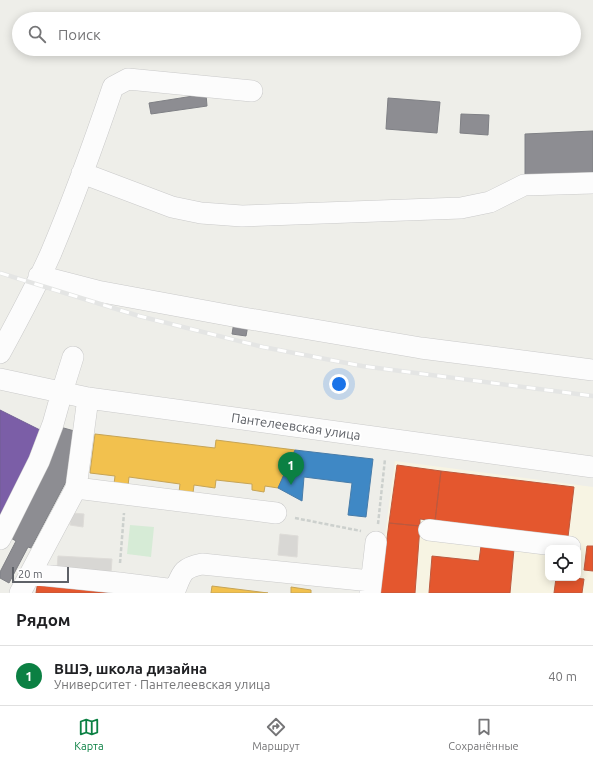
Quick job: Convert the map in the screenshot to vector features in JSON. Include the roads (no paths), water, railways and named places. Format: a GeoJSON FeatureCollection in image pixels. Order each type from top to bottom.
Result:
{"type":"FeatureCollection","features":[{"type":"Feature","properties":{"kind":"street"},"geometry":{"type":"LineString","coordinates":[[0,353],[40,276],[50,253],[82,173],[113,87],[128,79],[252,92]]}},
{"type":"Feature","properties":{"kind":"street"},"geometry":{"type":"LineString","coordinates":[[82,173],[172,206],[201,213],[242,216],[461,208],[490,202],[524,186],[593,183]]}},
{"type":"Feature","properties":{"kind":"street"},"geometry":{"type":"LineString","coordinates":[[40,276],[98,291],[421,348],[593,370]]}},
{"type":"Feature","properties":{"kind":"street"},"geometry":{"type":"LineString","coordinates":[[0,539],[39,461],[53,424],[73,358]]}},
{"type":"Feature","properties":{"kind":"street","name":"Пантелеевская улица"},"geometry":{"type":"LineString","coordinates":[[0,379],[88,398],[593,467]]}},
{"type":"Feature","properties":{"kind":"street"},"geometry":{"type":"LineString","coordinates":[[20,593],[76,488],[88,398]]}},
{"type":"Feature","properties":{"kind":"street"},"geometry":{"type":"LineString","coordinates":[[76,488],[276,514]]}},
{"type":"Feature","properties":{"kind":"street"},"geometry":{"type":"LineString","coordinates":[[429,530],[553,545]]}},
{"type":"Feature","properties":{"kind":"street"},"geometry":{"type":"LineString","coordinates":[[34,568],[175,591],[182,573],[192,566],[202,564],[370,587],[372,533]]}},
{"type":"Feature","properties":{"kind":"street"},"geometry":{"type":"LineString","coordinates":[[34,568],[58,563]]}},
{"type":"Feature","properties":{"kind":"railway"},"geometry":{"type":"LineString","coordinates":[[0,273],[139,316],[263,347],[362,366],[593,396]]}},
{"type":"Feature","properties":{"kind":"place","name":"ВШЭ, школа дизайна"},"geometry":{"type":"Point","coordinates":[291,485]}}]}
